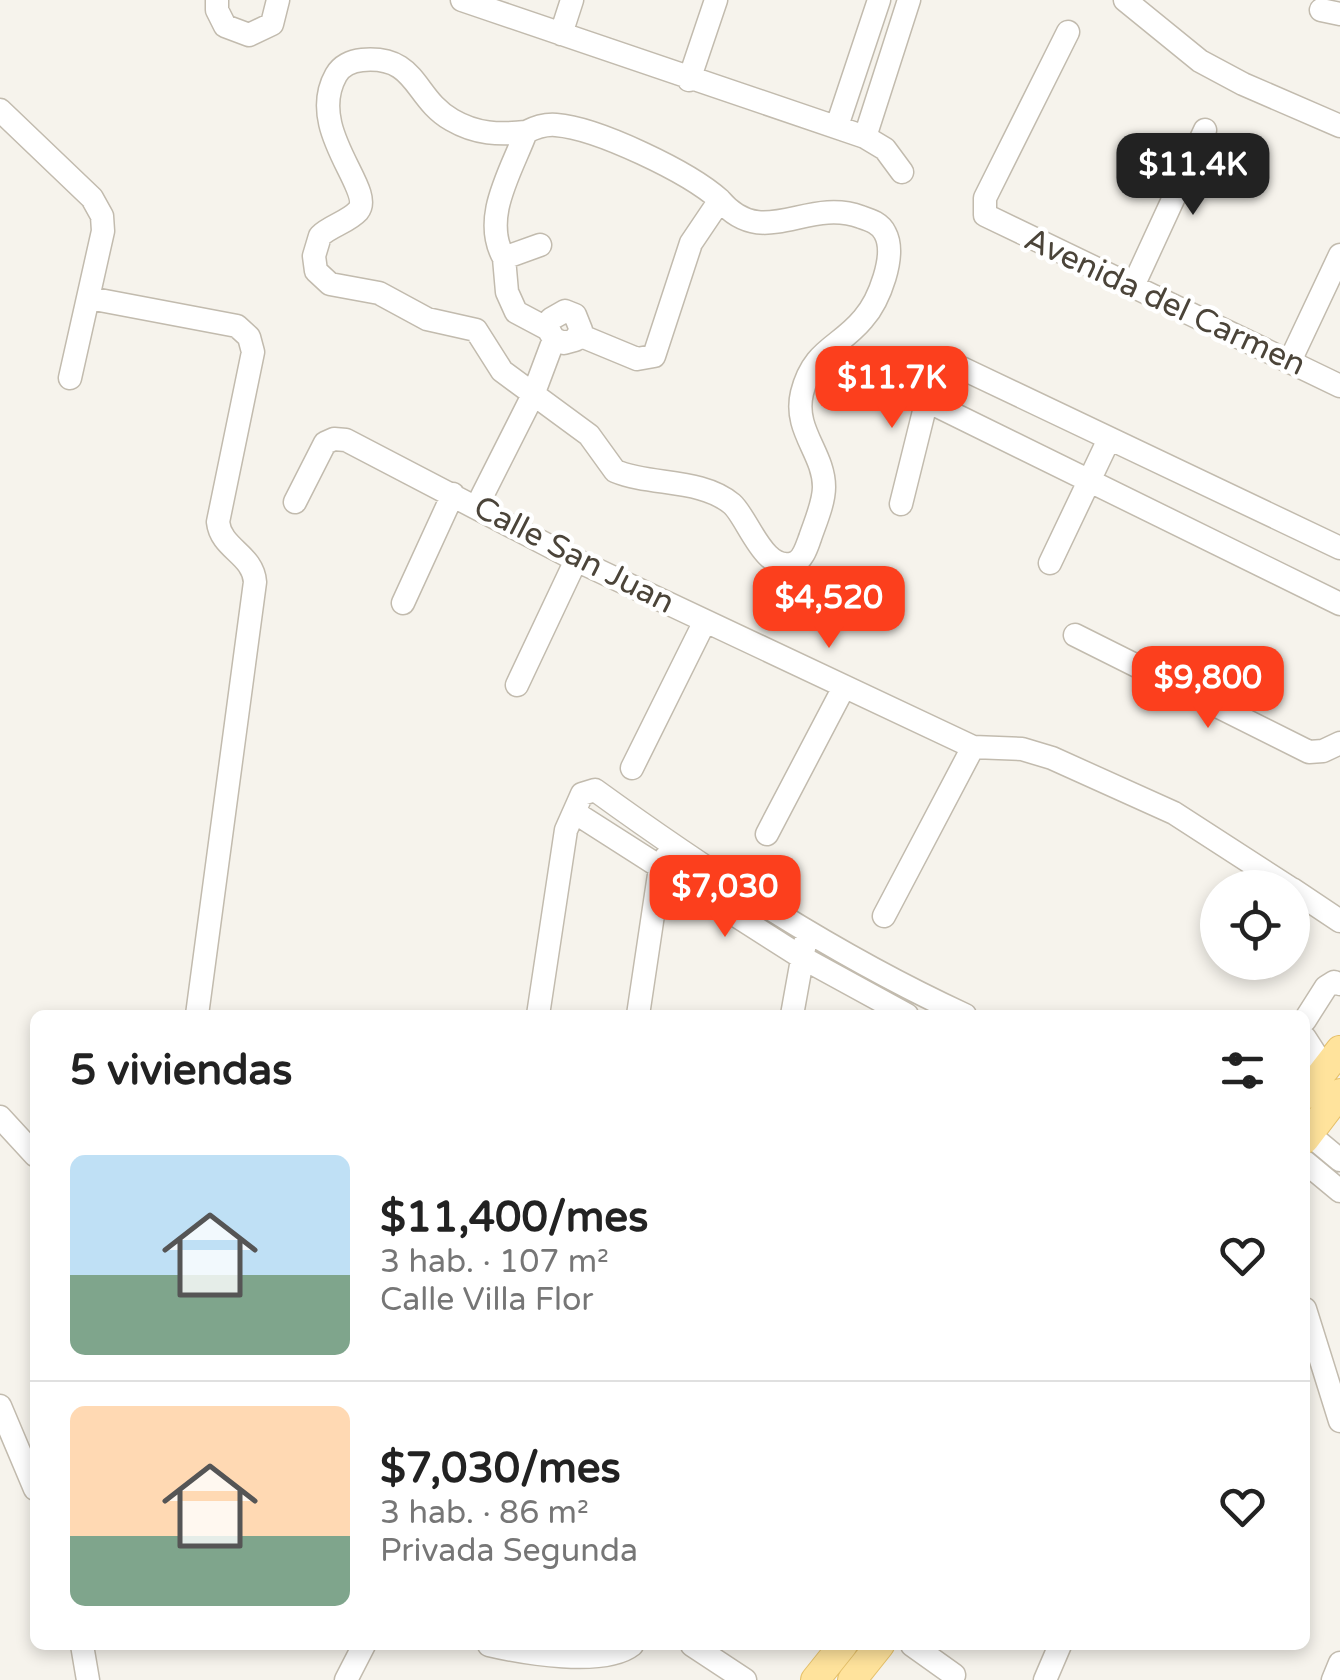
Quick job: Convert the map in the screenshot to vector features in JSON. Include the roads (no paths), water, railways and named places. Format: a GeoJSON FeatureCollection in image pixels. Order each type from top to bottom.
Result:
{"type":"FeatureCollection","features":[{"type":"Feature","properties":{"kind":"main road"},"geometry":{"type":"LineString","coordinates":[[1310,1093],[1336,1084]]}},
{"type":"Feature","properties":{"kind":"main road"},"geometry":{"type":"LineString","coordinates":[[1310,1134],[1336,1084]]}},
{"type":"Feature","properties":{"kind":"main road"},"geometry":{"type":"LineString","coordinates":[[815,1680],[839,1650]]}},
{"type":"Feature","properties":{"kind":"main road"},"geometry":{"type":"LineString","coordinates":[[852,1680],[876,1650]]}},
{"type":"Feature","properties":{"kind":"street"},"geometry":{"type":"LineString","coordinates":[[217,0],[225,26],[249,35],[272,24],[278,0]]}},
{"type":"Feature","properties":{"kind":"street"},"geometry":{"type":"LineString","coordinates":[[462,0],[866,137],[885,149],[902,172]]}},
{"type":"Feature","properties":{"kind":"street"},"geometry":{"type":"LineString","coordinates":[[532,24],[540,0]]}},
{"type":"Feature","properties":{"kind":"street"},"geometry":{"type":"LineString","coordinates":[[561,34],[572,0]]}},
{"type":"Feature","properties":{"kind":"street"},"geometry":{"type":"LineString","coordinates":[[689,80],[716,0]]}},
{"type":"Feature","properties":{"kind":"street"},"geometry":{"type":"LineString","coordinates":[[837,126],[879,0]]}},
{"type":"Feature","properties":{"kind":"street"},"geometry":{"type":"LineString","coordinates":[[866,137],[910,0]]}},
{"type":"Feature","properties":{"kind":"street"},"geometry":{"type":"LineString","coordinates":[[1125,0],[1200,61],[1340,126]]}},
{"type":"Feature","properties":{"kind":"street"},"geometry":{"type":"LineString","coordinates":[[871,23],[898,32]]}},
{"type":"Feature","properties":{"kind":"street","name":"Avenida del Carmen"},"geometry":{"type":"LineString","coordinates":[[1068,32],[985,198],[984,210],[990,219],[1134,284],[1340,386]]}},
{"type":"Feature","properties":{"kind":"street"},"geometry":{"type":"LineString","coordinates":[[364,60],[398,65],[450,120],[485,134],[526,132],[545,125],[562,126],[638,151],[693,179],[736,217],[756,224],[834,210],[874,222],[887,237],[882,280],[870,310],[822,352],[803,390],[802,426],[824,489],[800,559],[783,564],[770,556],[738,510],[724,499],[700,489],[615,472],[589,435],[502,371],[476,330],[426,319],[379,293],[330,284],[320,277],[314,264],[320,236],[356,214],[362,204],[361,190],[329,129],[334,81],[344,66],[364,60]]}},
{"type":"Feature","properties":{"kind":"street"},"geometry":{"type":"LineString","coordinates":[[0,110],[92,198],[102,216],[103,231],[70,378]]}},
{"type":"Feature","properties":{"kind":"street"},"geometry":{"type":"LineString","coordinates":[[1134,284],[1204,130]]}},
{"type":"Feature","properties":{"kind":"street"},"geometry":{"type":"LineString","coordinates":[[526,132],[494,216],[494,236],[504,258],[511,304],[522,318],[570,343],[578,336],[638,358],[654,356],[692,244],[720,200]]}},
{"type":"Feature","properties":{"kind":"street"},"geometry":{"type":"LineString","coordinates":[[504,258],[540,245]]}},
{"type":"Feature","properties":{"kind":"street"},"geometry":{"type":"LineString","coordinates":[[1290,361],[1340,255]]}},
{"type":"Feature","properties":{"kind":"street"},"geometry":{"type":"LineString","coordinates":[[89,298],[237,326],[249,337],[253,352],[218,522],[225,540],[253,566],[255,582],[198,1010]]}},
{"type":"Feature","properties":{"kind":"street"},"geometry":{"type":"LineString","coordinates":[[477,506],[533,395],[551,334]]}},
{"type":"Feature","properties":{"kind":"street"},"geometry":{"type":"LineString","coordinates":[[901,504],[934,371],[942,363],[952,364],[1340,548]]}},
{"type":"Feature","properties":{"kind":"street"},"geometry":{"type":"LineString","coordinates":[[927,401],[1340,604]]}},
{"type":"Feature","properties":{"kind":"street","name":"Calle San Juan"},"geometry":{"type":"LineString","coordinates":[[295,502],[325,444],[334,438],[346,440],[576,560],[972,747],[1022,749],[1052,758],[1174,813],[1263,870]]}},
{"type":"Feature","properties":{"kind":"street"},"geometry":{"type":"LineString","coordinates":[[1050,564],[1109,438]]}},
{"type":"Feature","properties":{"kind":"street"},"geometry":{"type":"LineString","coordinates":[[403,603],[453,494]]}},
{"type":"Feature","properties":{"kind":"street"},"geometry":{"type":"LineString","coordinates":[[517,686],[576,560]]}},
{"type":"Feature","properties":{"kind":"street"},"geometry":{"type":"LineString","coordinates":[[632,768],[705,621]]}},
{"type":"Feature","properties":{"kind":"street"},"geometry":{"type":"LineString","coordinates":[[1075,635],[1309,752],[1322,752],[1340,743]]}},
{"type":"Feature","properties":{"kind":"street"},"geometry":{"type":"LineString","coordinates":[[767,834],[844,687]]}},
{"type":"Feature","properties":{"kind":"street"},"geometry":{"type":"LineString","coordinates":[[884,916],[972,747]]}},
{"type":"Feature","properties":{"kind":"street"},"geometry":{"type":"LineString","coordinates":[[539,1010],[566,830],[582,794],[595,790],[672,846],[808,930],[949,1010]]}},
{"type":"Feature","properties":{"kind":"street"},"geometry":{"type":"LineString","coordinates":[[574,812],[801,957],[899,1010]]}},
{"type":"Feature","properties":{"kind":"street"},"geometry":{"type":"LineString","coordinates":[[639,1010],[660,868],[672,846]]}},
{"type":"Feature","properties":{"kind":"street","name":"Calle San Juan"},"geometry":{"type":"LineString","coordinates":[[1310,900],[1340,920]]}},
{"type":"Feature","properties":{"kind":"street"},"geometry":{"type":"LineString","coordinates":[[793,1010],[808,930]]}},
{"type":"Feature","properties":{"kind":"street"},"geometry":{"type":"LineString","coordinates":[[1310,1012],[1326,987],[1340,984]]}},
{"type":"Feature","properties":{"kind":"street"},"geometry":{"type":"LineString","coordinates":[[1310,1045],[1336,1084]]}},
{"type":"Feature","properties":{"kind":"street"},"geometry":{"type":"LineString","coordinates":[[0,1117],[30,1150]]}},
{"type":"Feature","properties":{"kind":"street"},"geometry":{"type":"LineString","coordinates":[[1310,1144],[1340,1160]]}},
{"type":"Feature","properties":{"kind":"street"},"geometry":{"type":"LineString","coordinates":[[1310,1148],[1340,1191]]}},
{"type":"Feature","properties":{"kind":"street"},"geometry":{"type":"LineString","coordinates":[[1310,1325],[1340,1421]]}},
{"type":"Feature","properties":{"kind":"street"},"geometry":{"type":"LineString","coordinates":[[0,1406],[30,1477]]}},
{"type":"Feature","properties":{"kind":"street"},"geometry":{"type":"LineString","coordinates":[[83,1650],[88,1680]]}},
{"type":"Feature","properties":{"kind":"street"},"geometry":{"type":"LineString","coordinates":[[346,1680],[361,1650]]}},
{"type":"Feature","properties":{"kind":"street"},"geometry":{"type":"LineString","coordinates":[[535,1650],[601,1657],[625,1650]]}},
{"type":"Feature","properties":{"kind":"street"},"geometry":{"type":"LineString","coordinates":[[700,1650],[745,1680]]}},
{"type":"Feature","properties":{"kind":"street"},"geometry":{"type":"LineString","coordinates":[[919,1650],[954,1675]]}},
{"type":"Feature","properties":{"kind":"street"},"geometry":{"type":"LineString","coordinates":[[1045,1680],[1058,1650]]}},
{"type":"Feature","properties":{"kind":"street"},"geometry":{"type":"LineString","coordinates":[[1333,1680],[1340,1662]]}}]}
